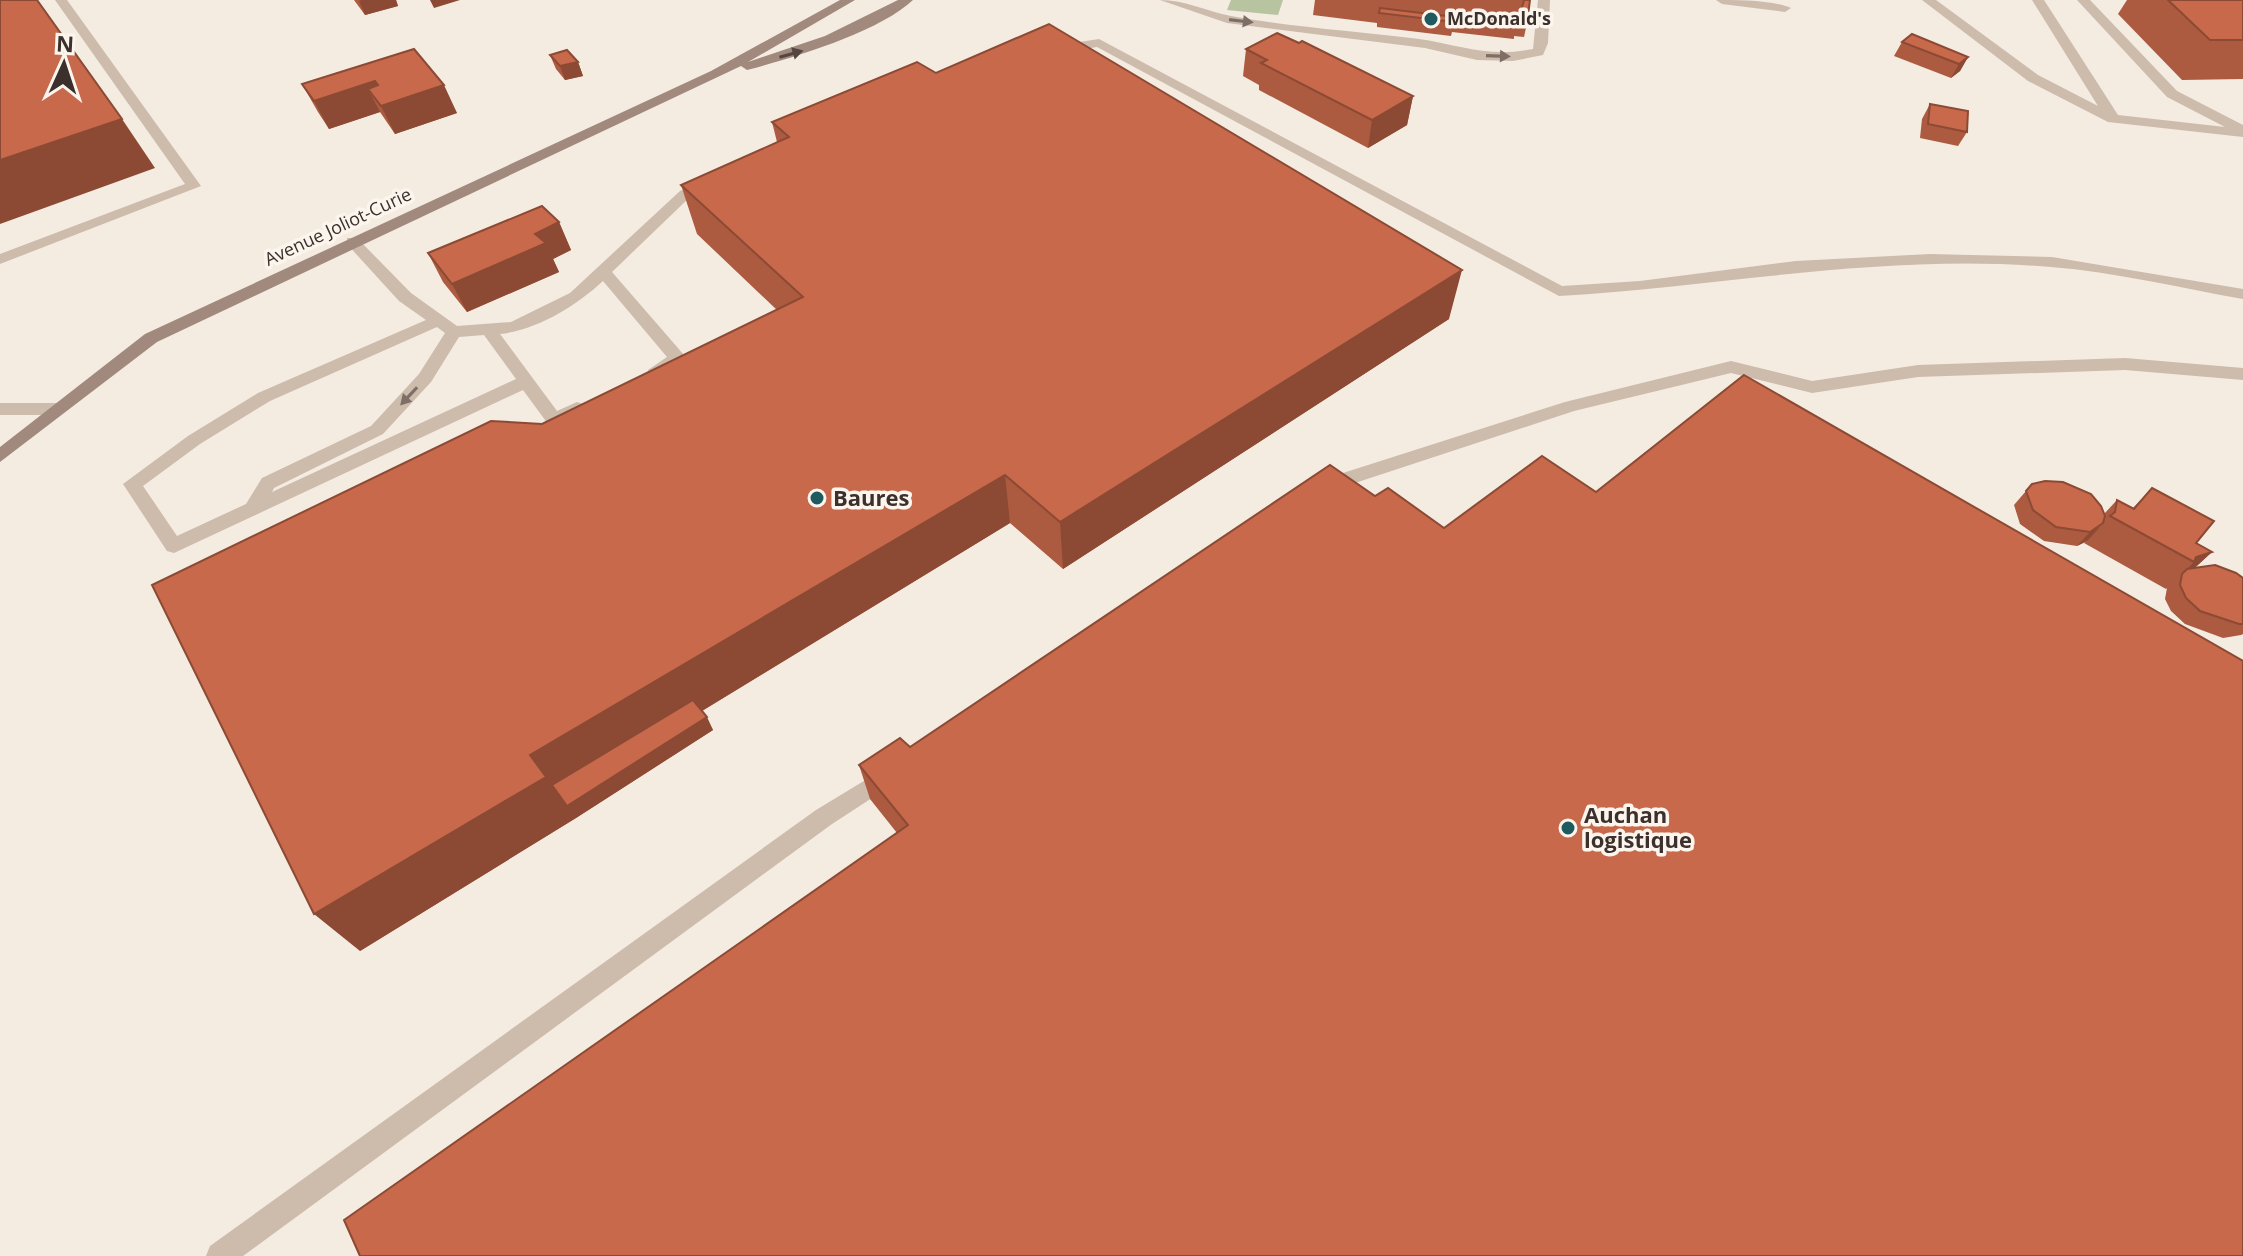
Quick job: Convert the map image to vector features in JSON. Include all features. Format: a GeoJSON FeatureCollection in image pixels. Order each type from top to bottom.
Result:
{"type":"FeatureCollection","features":[{"type":"Feature","properties":{"kind":"street","name":"Avenue Joliot-Curie"},"geometry":{"type":"LineString","coordinates":[[0,456],[151,338],[352,241],[716,74],[849,0]]}},
{"type":"Feature","properties":{"kind":"street","name":"Avenue Joliot-Curie"},"geometry":{"type":"LineString","coordinates":[[716,74],[800,52],[866,24],[907,0]]}},
{"type":"Feature","properties":{"kind":"lane"},"geometry":{"type":"LineString","coordinates":[[0,259],[194,186],[61,0]]}},
{"type":"Feature","properties":{"kind":"lane"},"geometry":{"type":"LineString","coordinates":[[1166,0],[1227,19],[1425,44],[1477,56],[1513,57],[1538,52],[1542,43],[1544,0]]}},
{"type":"Feature","properties":{"kind":"lane"},"geometry":{"type":"LineString","coordinates":[[1722,0],[1785,8]]}},
{"type":"Feature","properties":{"kind":"lane"},"geometry":{"type":"LineString","coordinates":[[1928,0],[2033,78],[2113,119],[2243,132]]}},
{"type":"Feature","properties":{"kind":"lane"},"geometry":{"type":"LineString","coordinates":[[2038,0],[2113,119]]}},
{"type":"Feature","properties":{"kind":"lane"},"geometry":{"type":"LineString","coordinates":[[2083,0],[2172,94],[2243,132]]}},
{"type":"Feature","properties":{"kind":"lane"},"geometry":{"type":"LineString","coordinates":[[1044,51],[1099,43],[1559,291],[1640,286],[1796,266],[1930,259],[2052,262],[2243,294]]}},
{"type":"Feature","properties":{"kind":"lane"},"geometry":{"type":"LineString","coordinates":[[352,241],[405,297],[454,332],[514,327],[576,297],[685,194],[727,174]]}},
{"type":"Feature","properties":{"kind":"lane"},"geometry":{"type":"LineString","coordinates":[[603,271],[678,359],[637,379]]}},
{"type":"Feature","properties":{"kind":"lane"},"geometry":{"type":"LineString","coordinates":[[437,321],[264,397],[194,440],[132,484],[174,546],[527,381]]}},
{"type":"Feature","properties":{"kind":"lane"},"geometry":{"type":"LineString","coordinates":[[489,330],[554,420],[595,399]]}},
{"type":"Feature","properties":{"kind":"lane"},"geometry":{"type":"LineString","coordinates":[[253,509],[268,483],[377,430],[425,378],[454,332]]}},
{"type":"Feature","properties":{"kind":"lane"},"geometry":{"type":"LineString","coordinates":[[1309,504],[1349,478],[1571,406],[1731,367],[1812,387],[1918,371],[2125,364],[2243,374]]}},
{"type":"Feature","properties":{"kind":"lane"},"geometry":{"type":"LineString","coordinates":[[0,409],[59,409]]}},
{"type":"Feature","properties":{"kind":"lane"},"geometry":{"type":"LineString","coordinates":[[220,1256],[824,817],[902,766]]}},
{"type":"Feature","properties":{"kind":"green space"},"geometry":{"type":"Polygon","coordinates":[[[1231,0],[1283,0],[1278,15],[1227,10],[1231,0]]]}},
{"type":"Feature","properties":{"kind":"building"},"geometry":{"type":"Polygon","coordinates":[[[0,0],[37,0],[122,119],[0,160],[0,0]]]}},
{"type":"Feature","properties":{"kind":"building"},"geometry":{"type":"Polygon","coordinates":[[[1524,0],[1530,0],[1527,23],[1518,22],[1524,0]]]}},
{"type":"Feature","properties":{"kind":"building"},"geometry":{"type":"Polygon","coordinates":[[[2168,0],[2243,0],[2243,40],[2210,40],[2168,0]]]}},
{"type":"Feature","properties":{"kind":"building"},"geometry":{"type":"Polygon","coordinates":[[[1380,8],[1455,17],[1454,22],[1379,13],[1380,8]]]}},
{"type":"Feature","properties":{"kind":"building","name":"Baures"},"geometry":{"type":"Polygon","coordinates":[[[1049,24],[1462,270],[1060,522],[1005,475],[530,755],[546,777],[314,914],[152,585],[491,421],[542,424],[803,297],[681,185],[789,137],[772,122],[917,62],[936,73],[1049,24]]]}},
{"type":"Feature","properties":{"kind":"building"},"geometry":{"type":"Polygon","coordinates":[[[1277,33],[1299,43],[1302,41],[1413,96],[1372,120],[1261,63],[1267,60],[1246,49],[1277,33]]]}},
{"type":"Feature","properties":{"kind":"building"},"geometry":{"type":"Polygon","coordinates":[[[1912,34],[1968,57],[1959,64],[1902,42],[1912,34]]]}},
{"type":"Feature","properties":{"kind":"building"},"geometry":{"type":"Polygon","coordinates":[[[414,49],[444,85],[381,106],[368,89],[378,85],[375,81],[314,101],[302,84],[414,49]]]}},
{"type":"Feature","properties":{"kind":"building"},"geometry":{"type":"Polygon","coordinates":[[[567,50],[578,62],[560,66],[550,55],[567,50]]]}},
{"type":"Feature","properties":{"kind":"building"},"geometry":{"type":"Polygon","coordinates":[[[1930,104],[1968,111],[1967,132],[1928,124],[1930,104]]]}},
{"type":"Feature","properties":{"kind":"building"},"geometry":{"type":"Polygon","coordinates":[[[542,206],[559,222],[535,234],[546,243],[452,284],[428,253],[542,206]]]}},
{"type":"Feature","properties":{"kind":"building","name":"Auchan logistique"},"geometry":{"type":"Polygon","coordinates":[[[1744,375],[2243,661],[2243,1256],[360,1256],[344,1220],[908,825],[859,765],[900,738],[910,747],[1330,465],[1375,496],[1388,488],[1444,528],[1542,456],[1596,492],[1744,375]]]}},
{"type":"Feature","properties":{"kind":"building"},"geometry":{"type":"Polygon","coordinates":[[[2063,482],[2091,494],[2101,506],[2105,516],[2103,523],[2090,532],[2056,527],[2033,510],[2026,491],[2032,484],[2063,482]]]}},
{"type":"Feature","properties":{"kind":"building"},"geometry":{"type":"Polygon","coordinates":[[[2152,488],[2214,521],[2196,543],[2212,552],[2196,557],[2194,562],[2110,516],[2115,512],[2117,500],[2134,509],[2152,488]]]}},
{"type":"Feature","properties":{"kind":"building"},"geometry":{"type":"Polygon","coordinates":[[[2215,565],[2243,578],[2243,624],[2200,611],[2186,598],[2180,585],[2182,574],[2187,569],[2215,565]]]}},
{"type":"Feature","properties":{"kind":"building"},"geometry":{"type":"Polygon","coordinates":[[[693,700],[707,717],[567,806],[552,785],[693,700]]]}},
{"type":"Feature","properties":{"kind":"place","name":"McDonald's"},"geometry":{"type":"Point","coordinates":[1431,19]}},
{"type":"Feature","properties":{"kind":"place","name":"Baures"},"geometry":{"type":"Point","coordinates":[817,498]}},
{"type":"Feature","properties":{"kind":"place","name":"Auchan logistique"},"geometry":{"type":"Point","coordinates":[1568,828]}}]}
